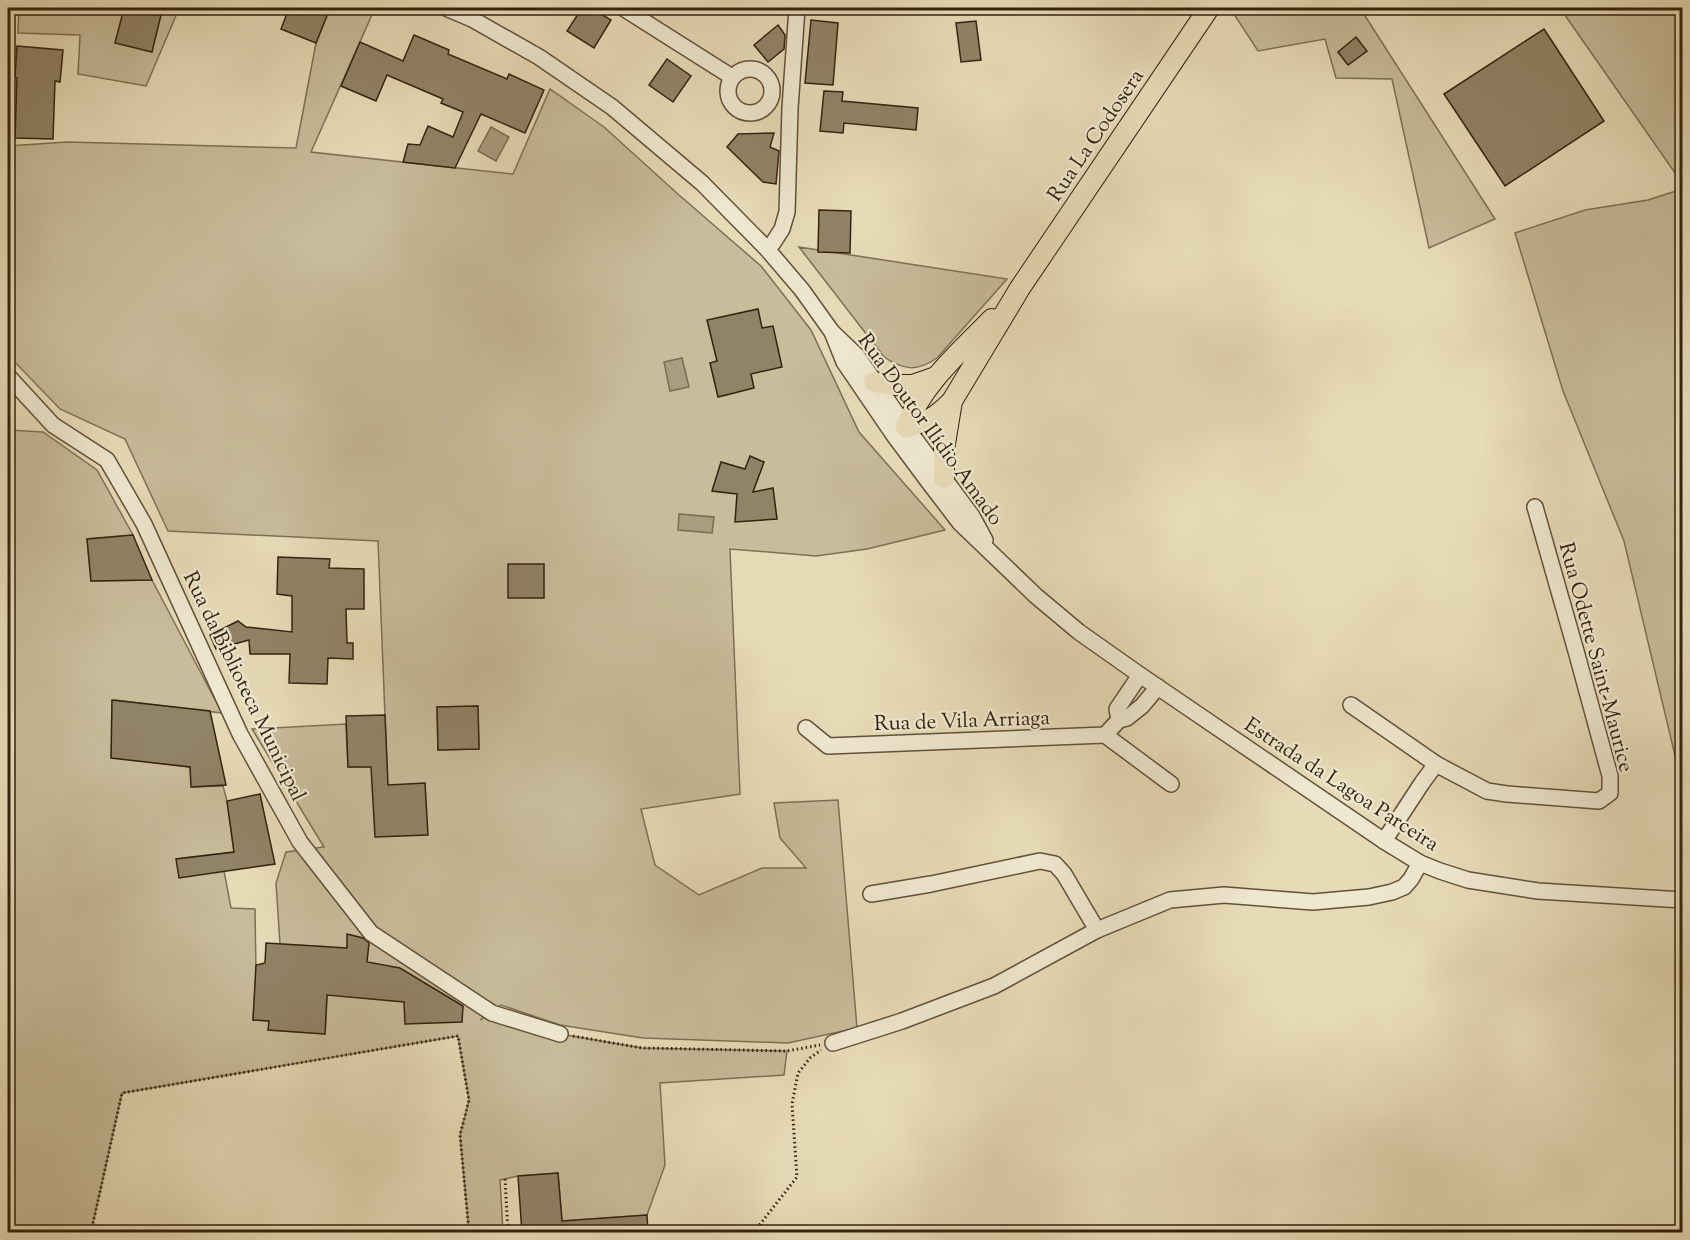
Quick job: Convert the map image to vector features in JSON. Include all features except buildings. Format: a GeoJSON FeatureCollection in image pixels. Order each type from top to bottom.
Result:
{"type":"FeatureCollection","features":[{"type":"Feature","properties":{"kind":"main road","name":"Rua La Codosera"},"geometry":{"type":"LineString","coordinates":[[1020,288],[1209,8]]}},
{"type":"Feature","properties":{"kind":"main road"},"geometry":{"type":"LineString","coordinates":[[899,430],[936,377],[1020,288]]}},
{"type":"Feature","properties":{"kind":"main road"},"geometry":{"type":"LineString","coordinates":[[899,430],[925,422],[939,414],[952,401],[1020,288]]}},
{"type":"Feature","properties":{"kind":"main road"},"geometry":{"type":"LineString","coordinates":[[874,382],[913,385],[936,377]]}},
{"type":"Feature","properties":{"kind":"main road"},"geometry":{"type":"LineString","coordinates":[[944,478],[944,450],[952,401]]}},
{"type":"Feature","properties":{"kind":"street","name":"Rua Doutor Ilídio Amado"},"geometry":{"type":"LineString","coordinates":[[446,8],[475,13],[612,107],[702,183],[766,249],[802,290],[832,332],[857,356],[874,382],[899,430],[960,523],[1036,596],[1079,632]]}},
{"type":"Feature","properties":{"kind":"street"},"geometry":{"type":"LineString","coordinates":[[624,8],[732,77]]}},
{"type":"Feature","properties":{"kind":"street"},"geometry":{"type":"LineString","coordinates":[[766,249],[782,229],[787,212],[790,108],[797,8]]}},
{"type":"Feature","properties":{"kind":"street","name":"Rua Doutor Ilídio Amado"},"geometry":{"type":"LineString","coordinates":[[832,332],[844,362],[899,430],[944,478],[972,516],[992,553]]}},
{"type":"Feature","properties":{"kind":"street","name":"Rua da Biblioteca Municipal"},"geometry":{"type":"LineString","coordinates":[[8,376],[53,425],[107,460],[144,524],[240,734],[300,842],[371,933],[492,1013],[560,1034]]}},
{"type":"Feature","properties":{"kind":"street","name":"Rua Odette Saint-Maurice"},"geometry":{"type":"LineString","coordinates":[[1436,764],[1487,791],[1497,793],[1599,801],[1610,794],[1607,765],[1535,507]]}},
{"type":"Feature","properties":{"kind":"street","name":"Estrada da Lagoa Parceira"},"geometry":{"type":"LineString","coordinates":[[1079,632],[1384,841],[1440,871],[1468,880],[1504,887],[1683,900]]}},
{"type":"Feature","properties":{"kind":"street"},"geometry":{"type":"LineString","coordinates":[[1119,720],[1117,709],[1140,675]]}},
{"type":"Feature","properties":{"kind":"street"},"geometry":{"type":"LineString","coordinates":[[1158,687],[1135,712],[1119,720],[1105,735],[1171,784]]}},
{"type":"Feature","properties":{"kind":"street"},"geometry":{"type":"LineString","coordinates":[[1351,705],[1436,764],[1384,841]]}},
{"type":"Feature","properties":{"kind":"street","name":"Rua de Vila Arriaga"},"geometry":{"type":"LineString","coordinates":[[806,728],[828,746],[1105,735]]}},
{"type":"Feature","properties":{"kind":"street"},"geometry":{"type":"LineString","coordinates":[[871,894],[942,882],[1040,861],[1055,864],[1065,874],[1097,930]]}},
{"type":"Feature","properties":{"kind":"street"},"geometry":{"type":"LineString","coordinates":[[833,1043],[902,1021],[994,986],[1097,930],[1170,900],[1224,895],[1313,902],[1369,897],[1404,887],[1420,862]]}},
{"type":"Feature","properties":{"kind":"path"},"geometry":{"type":"LineString","coordinates":[[560,1034],[642,1048],[698,1050],[788,1051],[833,1043]]}},
{"type":"Feature","properties":{"kind":"path"},"geometry":{"type":"LineString","coordinates":[[91,1233],[122,1093],[458,1036],[469,1100],[460,1134],[469,1233]]}},
{"type":"Feature","properties":{"kind":"path"},"geometry":{"type":"LineString","coordinates":[[754,1233],[797,1177],[792,1104],[798,1073],[810,1058],[833,1043]]}},
{"type":"Feature","properties":{"kind":"path"},"geometry":{"type":"LineString","coordinates":[[505,1179],[508,1233]]}},
{"type":"Feature","properties":{"kind":"path"},"geometry":{"type":"LineString","coordinates":[[996,1233],[1006,1224]]}},
{"type":"Feature","properties":{"kind":"shaded area"},"geometry":{"type":"Polygon","coordinates":[[[19,8],[170,8],[178,11],[146,86],[78,74],[80,35],[18,33],[19,8]]]}},
{"type":"Feature","properties":{"kind":"shaded area"},"geometry":{"type":"Polygon","coordinates":[[[330,8],[375,8],[311,152],[513,174],[550,89],[604,127],[761,266],[811,330],[859,432],[945,530],[867,549],[816,556],[730,549],[740,794],[641,809],[655,865],[699,895],[762,868],[806,868],[780,838],[774,803],[838,800],[857,1028],[788,1043],[643,1038],[560,1025],[501,1005],[480,1020],[492,1013],[560,1034],[642,1048],[787,1051],[784,1075],[660,1083],[665,1165],[647,1215],[562,1221],[558,1173],[518,1176],[500,1180],[503,1232],[469,1232],[460,1135],[469,1100],[458,1036],[122,1093],[91,1232],[8,1232],[8,430],[43,432],[97,470],[133,535],[87,539],[91,581],[152,580],[222,713],[115,700],[111,757],[190,767],[192,787],[223,786],[234,852],[176,859],[224,871],[231,908],[255,909],[256,974],[253,1020],[269,1021],[269,1030],[325,1034],[330,947],[280,944],[276,883],[286,852],[324,847],[252,729],[346,724],[348,767],[387,766],[378,541],[168,531],[125,439],[60,409],[8,355],[8,146],[67,142],[296,148],[316,43],[330,8]],[[478,706],[437,707],[438,750],[479,749],[478,706]]]}},
{"type":"Feature","properties":{"kind":"shaded area"},"geometry":{"type":"Polygon","coordinates":[[[1230,8],[1360,8],[1495,219],[1429,248],[1392,79],[1336,78],[1325,39],[1258,51],[1230,8]]]}},
{"type":"Feature","properties":{"kind":"shaded area"},"geometry":{"type":"Polygon","coordinates":[[[1560,8],[1682,8],[1682,167],[1675,173],[1560,8]]]}},
{"type":"Feature","properties":{"kind":"shaded area"},"geometry":{"type":"Polygon","coordinates":[[[491,127],[509,137],[496,161],[478,151],[491,127]]]}},
{"type":"Feature","properties":{"kind":"shaded area"},"geometry":{"type":"Polygon","coordinates":[[[1682,189],[1682,785],[1624,541],[1563,391],[1515,233],[1585,210],[1648,200],[1682,189]]]}},
{"type":"Feature","properties":{"kind":"shaded area"},"geometry":{"type":"Polygon","coordinates":[[[799,247],[1007,279],[937,358],[923,366],[910,368],[897,365],[884,357],[799,247]]]}},
{"type":"Feature","properties":{"kind":"shaded area"},"geometry":{"type":"Polygon","coordinates":[[[682,358],[689,387],[670,391],[664,362],[682,358]]]}},
{"type":"Feature","properties":{"kind":"shaded area"},"geometry":{"type":"Polygon","coordinates":[[[679,514],[714,517],[712,533],[678,530],[679,514]]]}}]}
